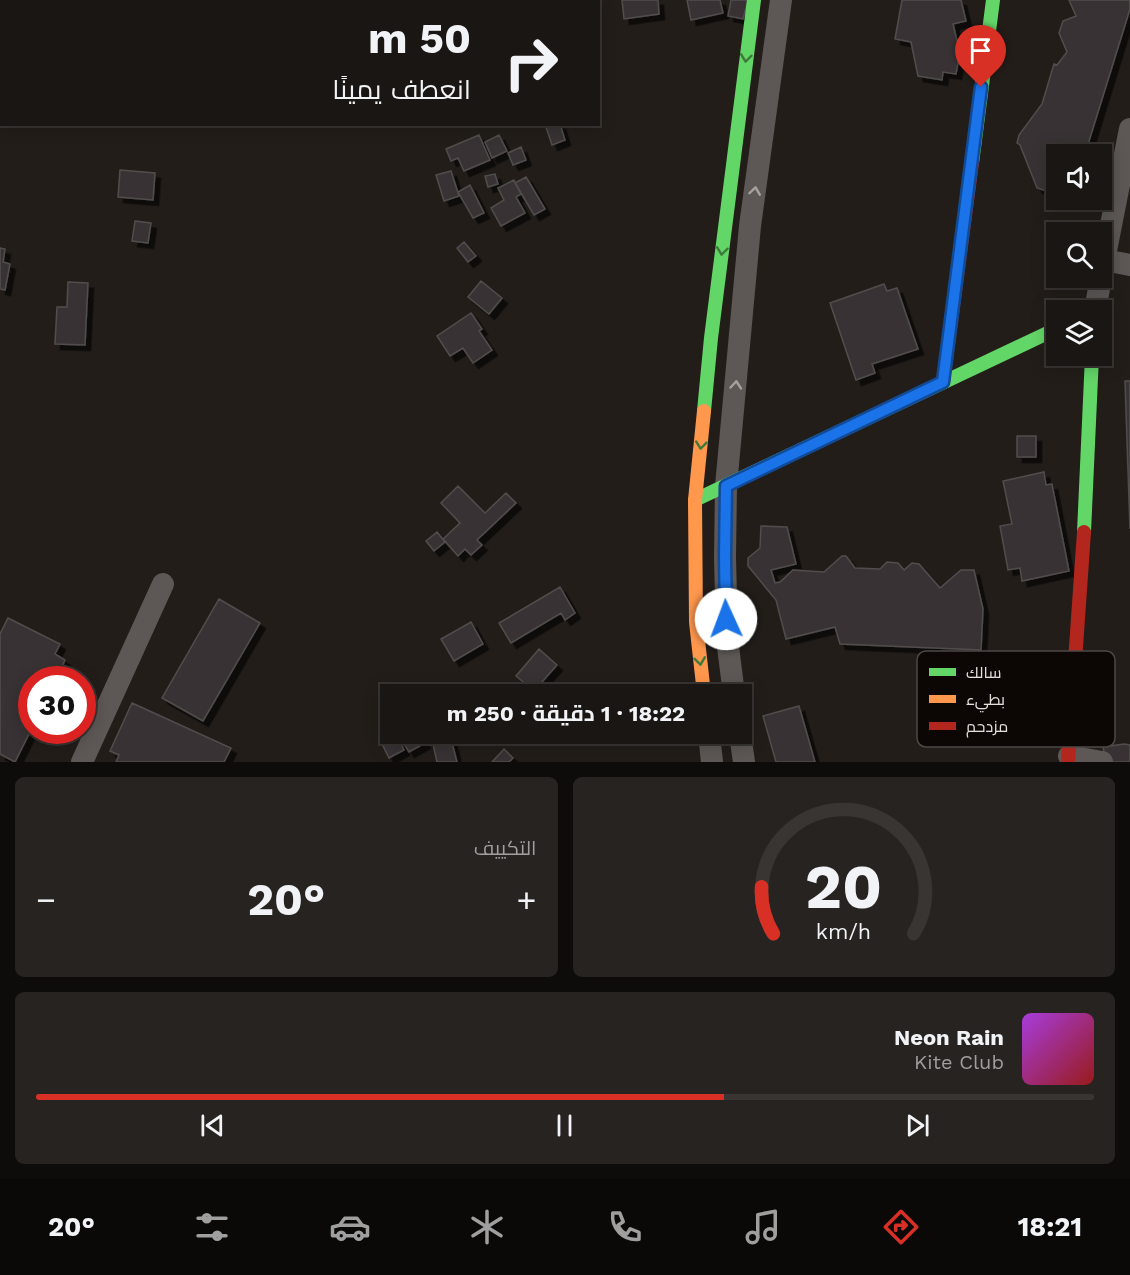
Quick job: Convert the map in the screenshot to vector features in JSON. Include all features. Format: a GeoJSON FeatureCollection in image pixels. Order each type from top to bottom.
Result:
{"type":"FeatureCollection","features":[{"type":"Feature","properties":{"kind":"street"},"geometry":{"type":"LineString","coordinates":[[703,684],[696,622],[695,500],[711,338],[754,0]]}},
{"type":"Feature","properties":{"kind":"street"},"geometry":{"type":"LineString","coordinates":[[733,684],[727,639],[726,486],[750,226],[781,0]]}},
{"type":"Feature","properties":{"kind":"street"},"geometry":{"type":"LineString","coordinates":[[943,382],[993,0]]}},
{"type":"Feature","properties":{"kind":"street"},"geometry":{"type":"LineString","coordinates":[[1112,222],[1130,129]]}},
{"type":"Feature","properties":{"kind":"street"},"geometry":{"type":"LineString","coordinates":[[1112,268],[1130,264]]}},
{"type":"Feature","properties":{"kind":"street"},"geometry":{"type":"LineString","coordinates":[[695,500],[1046,334]]}},
{"type":"Feature","properties":{"kind":"street"},"geometry":{"type":"LineString","coordinates":[[1076,651],[1092,366]]}},
{"type":"Feature","properties":{"kind":"street"},"geometry":{"type":"LineString","coordinates":[[82,762],[164,584]]}},
{"type":"Feature","properties":{"kind":"street"},"geometry":{"type":"LineString","coordinates":[[710,744],[712,762]]}},
{"type":"Feature","properties":{"kind":"street"},"geometry":{"type":"LineString","coordinates":[[741,744],[744,762]]}},
{"type":"Feature","properties":{"kind":"street"},"geometry":{"type":"LineString","coordinates":[[1068,759],[1102,762]]}},
{"type":"Feature","properties":{"kind":"building"},"geometry":{"type":"Polygon","coordinates":[[[622,0],[658,0],[659,14],[624,19],[622,0]]]}},
{"type":"Feature","properties":{"kind":"building"},"geometry":{"type":"Polygon","coordinates":[[[687,0],[720,0],[723,13],[691,20],[687,0]]]}},
{"type":"Feature","properties":{"kind":"building"},"geometry":{"type":"Polygon","coordinates":[[[731,0],[748,0],[743,19],[728,16],[731,0]]]}},
{"type":"Feature","properties":{"kind":"building"},"geometry":{"type":"Polygon","coordinates":[[[902,0],[961,0],[966,21],[953,24],[960,53],[956,74],[943,72],[942,80],[918,76],[911,42],[895,39],[902,0]]]}},
{"type":"Feature","properties":{"kind":"building"},"geometry":{"type":"Polygon","coordinates":[[[1069,0],[1130,0],[1130,9],[1088,144],[1046,144],[1046,191],[1037,188],[1020,145],[1017,143],[1019,135],[1042,104],[1054,64],[1057,65],[1067,52],[1059,33],[1063,21],[1076,16],[1069,0]]]}},
{"type":"Feature","properties":{"kind":"building"},"geometry":{"type":"Polygon","coordinates":[[[546,126],[561,126],[565,140],[552,145],[546,126]]]}},
{"type":"Feature","properties":{"kind":"building"},"geometry":{"type":"Polygon","coordinates":[[[479,135],[490,160],[464,171],[458,158],[451,161],[446,149],[479,135]]]}},
{"type":"Feature","properties":{"kind":"building"},"geometry":{"type":"Polygon","coordinates":[[[499,135],[507,151],[492,158],[485,142],[499,135]]]}},
{"type":"Feature","properties":{"kind":"building"},"geometry":{"type":"Polygon","coordinates":[[[521,147],[526,160],[513,165],[508,153],[521,147]]]}},
{"type":"Feature","properties":{"kind":"building"},"geometry":{"type":"Polygon","coordinates":[[[120,170],[155,173],[153,200],[118,197],[120,170]]]}},
{"type":"Feature","properties":{"kind":"building"},"geometry":{"type":"Polygon","coordinates":[[[451,171],[459,196],[444,201],[436,175],[451,171]]]}},
{"type":"Feature","properties":{"kind":"building"},"geometry":{"type":"Polygon","coordinates":[[[495,174],[498,184],[488,187],[485,176],[495,174]]]}},
{"type":"Feature","properties":{"kind":"building"},"geometry":{"type":"Polygon","coordinates":[[[526,177],[545,209],[534,215],[515,183],[526,177]]]}},
{"type":"Feature","properties":{"kind":"building"},"geometry":{"type":"Polygon","coordinates":[[[514,180],[521,194],[516,197],[525,213],[501,226],[491,208],[504,200],[498,188],[514,180]]]}},
{"type":"Feature","properties":{"kind":"building"},"geometry":{"type":"Polygon","coordinates":[[[470,185],[484,213],[473,218],[458,192],[470,185]]]}},
{"type":"Feature","properties":{"kind":"building"},"geometry":{"type":"Polygon","coordinates":[[[135,221],[151,223],[148,243],[132,241],[135,221]]]}},
{"type":"Feature","properties":{"kind":"building"},"geometry":{"type":"Polygon","coordinates":[[[464,242],[476,256],[468,262],[457,248],[464,242]]]}},
{"type":"Feature","properties":{"kind":"building"},"geometry":{"type":"Polygon","coordinates":[[[0,248],[5,249],[3,262],[10,264],[5,290],[0,289],[0,248]]]}},
{"type":"Feature","properties":{"kind":"building"},"geometry":{"type":"Polygon","coordinates":[[[481,281],[502,298],[489,314],[468,297],[481,281]]]}},
{"type":"Feature","properties":{"kind":"building"},"geometry":{"type":"Polygon","coordinates":[[[68,282],[88,283],[85,345],[55,344],[57,307],[67,307],[68,282]]]}},
{"type":"Feature","properties":{"kind":"building"},"geometry":{"type":"Polygon","coordinates":[[[884,284],[887,291],[897,288],[918,349],[872,364],[875,373],[856,380],[830,303],[884,284]]]}},
{"type":"Feature","properties":{"kind":"building"},"geometry":{"type":"Polygon","coordinates":[[[471,313],[482,329],[479,331],[492,350],[473,363],[463,348],[450,356],[437,336],[471,313]]]}},
{"type":"Feature","properties":{"kind":"building"},"geometry":{"type":"Polygon","coordinates":[[[1125,381],[1130,381],[1130,529],[1125,381]]]}},
{"type":"Feature","properties":{"kind":"building"},"geometry":{"type":"Polygon","coordinates":[[[1017,436],[1036,436],[1036,457],[1017,457],[1017,436]]]}},
{"type":"Feature","properties":{"kind":"building"},"geometry":{"type":"Polygon","coordinates":[[[1044,472],[1046,485],[1052,484],[1069,571],[1022,581],[1020,568],[1008,570],[1000,526],[1012,524],[1003,481],[1044,472]]]}},
{"type":"Feature","properties":{"kind":"building"},"geometry":{"type":"Polygon","coordinates":[[[458,486],[485,513],[506,493],[516,503],[477,540],[482,545],[471,555],[465,549],[458,556],[443,539],[460,523],[441,503],[458,486]]]}},
{"type":"Feature","properties":{"kind":"building"},"geometry":{"type":"Polygon","coordinates":[[[761,526],[787,527],[796,564],[771,570],[775,583],[780,582],[793,570],[824,572],[842,556],[846,556],[855,568],[880,569],[887,562],[898,563],[904,570],[912,563],[919,564],[940,588],[961,570],[974,570],[983,609],[981,650],[840,644],[835,627],[786,639],[776,600],[748,566],[748,558],[760,548],[761,526]]]}},
{"type":"Feature","properties":{"kind":"building"},"geometry":{"type":"Polygon","coordinates":[[[437,532],[445,542],[434,551],[426,541],[437,532]]]}},
{"type":"Feature","properties":{"kind":"building"},"geometry":{"type":"Polygon","coordinates":[[[560,587],[575,613],[565,620],[561,613],[511,643],[499,623],[560,587]]]}},
{"type":"Feature","properties":{"kind":"building"},"geometry":{"type":"Polygon","coordinates":[[[219,599],[260,623],[203,721],[162,698],[219,599]]]}},
{"type":"Feature","properties":{"kind":"building"},"geometry":{"type":"Polygon","coordinates":[[[8,618],[60,644],[55,654],[65,660],[62,666],[18,666],[18,744],[24,744],[15,762],[0,754],[0,634],[8,618]]]}},
{"type":"Feature","properties":{"kind":"building"},"geometry":{"type":"Polygon","coordinates":[[[471,622],[483,644],[454,661],[441,639],[471,622]]]}},
{"type":"Feature","properties":{"kind":"building"},"geometry":{"type":"Polygon","coordinates":[[[539,649],[557,665],[540,684],[526,684],[516,676],[539,649]]]}},
{"type":"Feature","properties":{"kind":"building"},"geometry":{"type":"Polygon","coordinates":[[[132,703],[231,748],[224,762],[116,762],[119,755],[110,751],[132,703]]]}},
{"type":"Feature","properties":{"kind":"building"},"geometry":{"type":"Polygon","coordinates":[[[799,706],[815,762],[776,762],[763,716],[799,706]]]}},
{"type":"Feature","properties":{"kind":"building"},"geometry":{"type":"Polygon","coordinates":[[[382,744],[401,744],[404,750],[389,758],[382,744]]]}},
{"type":"Feature","properties":{"kind":"building"},"geometry":{"type":"Polygon","coordinates":[[[404,744],[423,744],[409,752],[404,744]]]}},
{"type":"Feature","properties":{"kind":"building"},"geometry":{"type":"Polygon","coordinates":[[[433,744],[452,744],[457,762],[437,762],[433,744]]]}},
{"type":"Feature","properties":{"kind":"building"},"geometry":{"type":"Polygon","coordinates":[[[1130,745],[1130,762],[1106,762],[1103,747],[1130,745]]]}},
{"type":"Feature","properties":{"kind":"building"},"geometry":{"type":"Polygon","coordinates":[[[504,749],[513,758],[509,762],[492,762],[504,749]]]}},
{"type":"Feature","properties":{"kind":"traffic: fast"},"geometry":{"type":"LineString","coordinates":[[704,411],[711,338],[754,0]]}},
{"type":"Feature","properties":{"kind":"traffic: fast"},"geometry":{"type":"LineString","coordinates":[[972,163],[993,0]]}},
{"type":"Feature","properties":{"kind":"traffic: fast"},"geometry":{"type":"LineString","coordinates":[[695,500],[1046,334]]}},
{"type":"Feature","properties":{"kind":"traffic: fast"},"geometry":{"type":"LineString","coordinates":[[1084,532],[1092,366]]}},
{"type":"Feature","properties":{"kind":"traffic: slow"},"geometry":{"type":"LineString","coordinates":[[703,684],[696,622],[695,500],[704,411]]}},
{"type":"Feature","properties":{"kind":"traffic: jam"},"geometry":{"type":"LineString","coordinates":[[943,382],[972,163]]}},
{"type":"Feature","properties":{"kind":"traffic: jam"},"geometry":{"type":"LineString","coordinates":[[1076,651],[1084,532]]}},
{"type":"Feature","properties":{"kind":"traffic: jam"},"geometry":{"type":"LineString","coordinates":[[1068,762],[1069,747]]}},
{"type":"Feature","properties":{"kind":"route"},"geometry":{"type":"LineString","coordinates":[[726,619],[726,486],[943,382],[981,87]]}}]}
